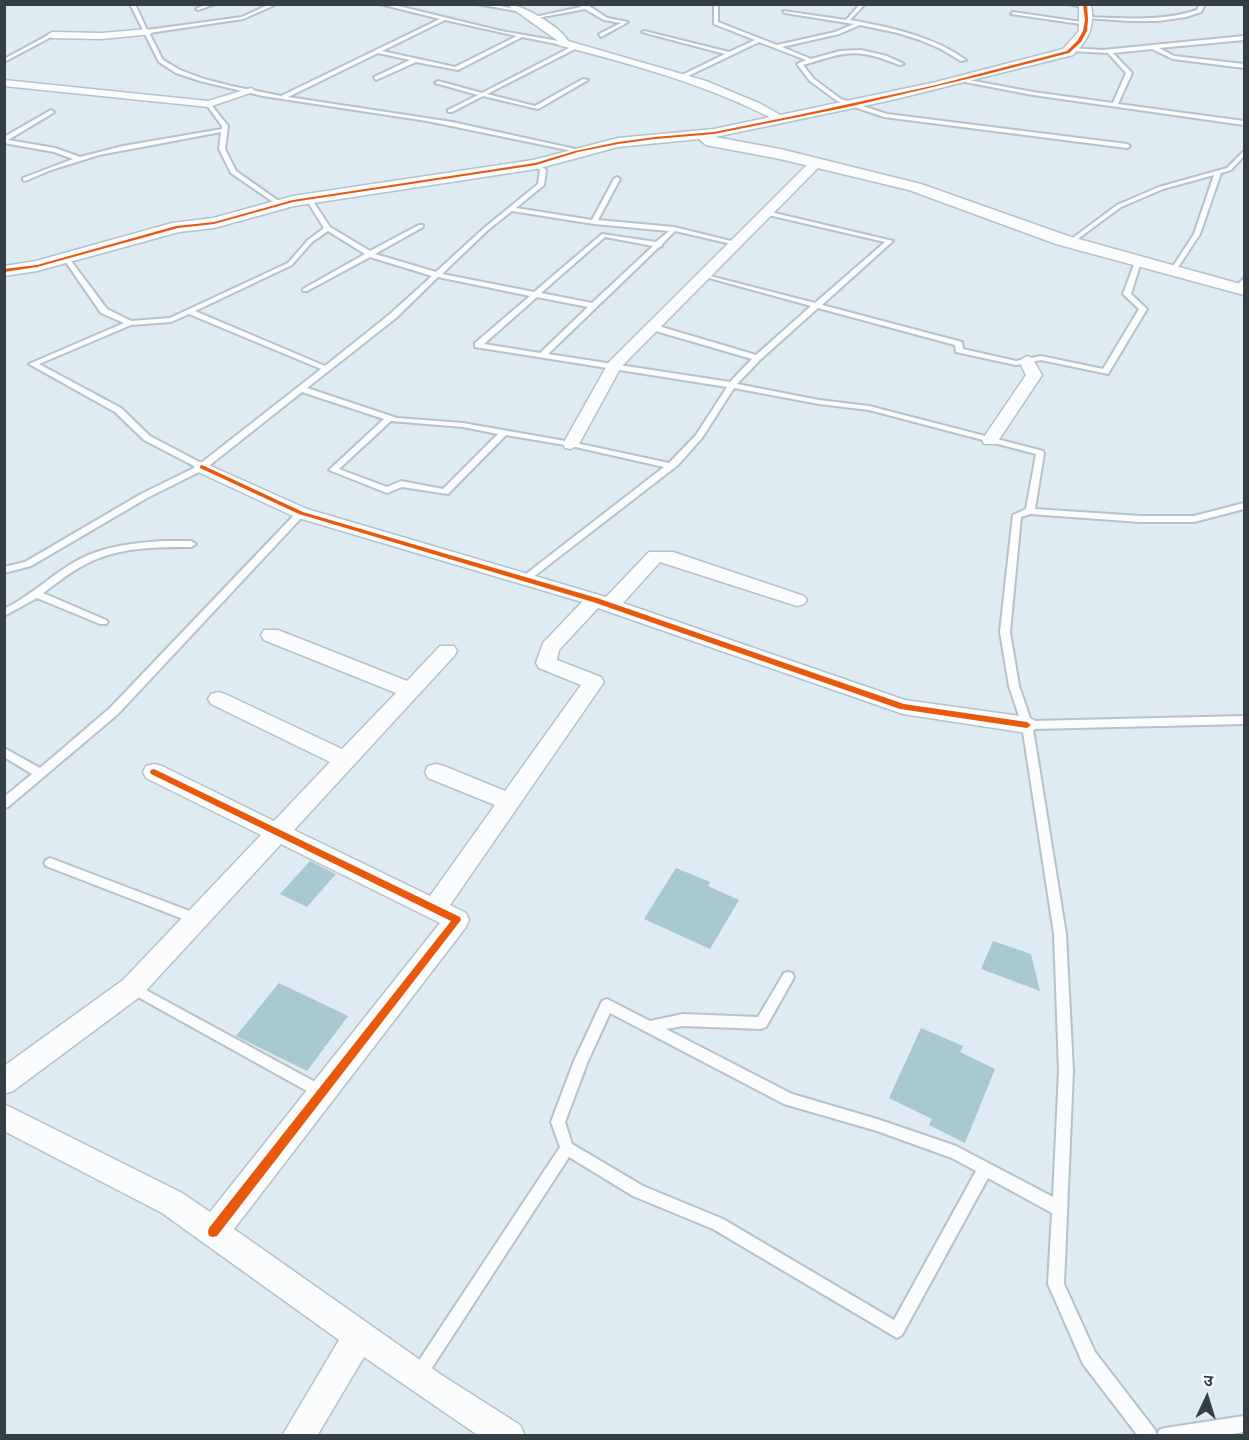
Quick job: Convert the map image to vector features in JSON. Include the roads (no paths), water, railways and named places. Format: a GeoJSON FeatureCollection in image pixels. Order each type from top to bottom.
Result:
{"type":"FeatureCollection","features":[{"type":"Feature","properties":{"kind":"street"},"geometry":{"type":"LineString","coordinates":[[510,4],[547,27],[563,40],[562,43],[684,76],[747,100],[783,120]]}},
{"type":"Feature","properties":{"kind":"street"},"geometry":{"type":"LineString","coordinates":[[4,271],[66,258],[178,227],[214,223],[309,199],[536,164],[577,150],[648,138],[690,137],[854,107],[963,81],[1071,49],[1078,42],[1087,13]]}},
{"type":"Feature","properties":{"kind":"street"},"geometry":{"type":"LineString","coordinates":[[52,35],[102,36],[147,32]]}},
{"type":"Feature","properties":{"kind":"street"},"geometry":{"type":"LineString","coordinates":[[4,82],[209,104],[251,91]]}},
{"type":"Feature","properties":{"kind":"street"},"geometry":{"type":"LineString","coordinates":[[690,137],[816,163],[915,187],[1069,243],[1173,271],[1242,286]]}},
{"type":"Feature","properties":{"kind":"street"},"geometry":{"type":"LineString","coordinates":[[572,444],[614,365],[816,163]]}},
{"type":"Feature","properties":{"kind":"street"},"geometry":{"type":"LineString","coordinates":[[990,440],[1034,375],[1027,361]]}},
{"type":"Feature","properties":{"kind":"street"},"geometry":{"type":"LineString","coordinates":[[202,467],[301,513],[602,603],[903,707],[1027,725]]}},
{"type":"Feature","properties":{"kind":"street"},"geometry":{"type":"LineString","coordinates":[[434,909],[594,682],[546,663],[550,648],[656,556],[667,556],[797,600]]}},
{"type":"Feature","properties":{"kind":"street"},"geometry":{"type":"LineString","coordinates":[[271,635],[411,691]]}},
{"type":"Feature","properties":{"kind":"street"},"geometry":{"type":"LineString","coordinates":[[4,1082],[132,988],[447,651]]}},
{"type":"Feature","properties":{"kind":"street"},"geometry":{"type":"LineString","coordinates":[[218,699],[346,760]]}},
{"type":"Feature","properties":{"kind":"street"},"geometry":{"type":"LineString","coordinates":[[154,772],[457,920],[213,1232]]}},
{"type":"Feature","properties":{"kind":"street"},"geometry":{"type":"LineString","coordinates":[[436,772],[510,802]]}},
{"type":"Feature","properties":{"kind":"street"},"geometry":{"type":"LineString","coordinates":[[4,1117],[172,1203],[416,1377],[509,1436]]}},
{"type":"Feature","properties":{"kind":"street"},"geometry":{"type":"LineString","coordinates":[[298,1436],[359,1336]]}},
{"type":"Feature","properties":{"kind":"lane"},"geometry":{"type":"LineString","coordinates":[[132,4],[159,60],[178,72],[251,91],[508,134],[577,150]]}},
{"type":"Feature","properties":{"kind":"lane"},"geometry":{"type":"LineString","coordinates":[[198,9],[213,4]]}},
{"type":"Feature","properties":{"kind":"lane"},"geometry":{"type":"LineString","coordinates":[[147,32],[243,18],[275,4]]}},
{"type":"Feature","properties":{"kind":"lane"},"geometry":{"type":"LineString","coordinates":[[382,4],[444,20],[562,43]]}},
{"type":"Feature","properties":{"kind":"lane"},"geometry":{"type":"LineString","coordinates":[[479,4],[522,11]]}},
{"type":"Feature","properties":{"kind":"lane"},"geometry":{"type":"LineString","coordinates":[[532,18],[593,4]]}},
{"type":"Feature","properties":{"kind":"lane"},"geometry":{"type":"LineString","coordinates":[[716,4],[716,23],[812,61]]}},
{"type":"Feature","properties":{"kind":"lane"},"geometry":{"type":"LineString","coordinates":[[846,22],[863,4]]}},
{"type":"Feature","properties":{"kind":"lane"},"geometry":{"type":"LineString","coordinates":[[1070,4],[1087,13]]}},
{"type":"Feature","properties":{"kind":"lane"},"geometry":{"type":"LineString","coordinates":[[1013,13],[1087,13],[1162,20],[1184,17],[1199,11],[1203,4]]}},
{"type":"Feature","properties":{"kind":"lane"},"geometry":{"type":"LineString","coordinates":[[582,6],[606,19],[626,22],[601,35]]}},
{"type":"Feature","properties":{"kind":"lane"},"geometry":{"type":"LineString","coordinates":[[785,12],[858,24],[922,38],[963,60]]}},
{"type":"Feature","properties":{"kind":"lane"},"geometry":{"type":"LineString","coordinates":[[283,97],[375,51],[444,20]]}},
{"type":"Feature","properties":{"kind":"lane"},"geometry":{"type":"LineString","coordinates":[[775,47],[837,33],[858,24]]}},
{"type":"Feature","properties":{"kind":"lane"},"geometry":{"type":"LineString","coordinates":[[644,32],[729,54]]}},
{"type":"Feature","properties":{"kind":"lane"},"geometry":{"type":"LineString","coordinates":[[4,61],[52,35]]}},
{"type":"Feature","properties":{"kind":"lane"},"geometry":{"type":"LineString","coordinates":[[375,51],[456,69],[523,35]]}},
{"type":"Feature","properties":{"kind":"lane"},"geometry":{"type":"LineString","coordinates":[[1071,49],[1109,51],[1245,38]]}},
{"type":"Feature","properties":{"kind":"lane"},"geometry":{"type":"LineString","coordinates":[[684,76],[757,40]]}},
{"type":"Feature","properties":{"kind":"lane"},"geometry":{"type":"LineString","coordinates":[[450,111],[577,46]]}},
{"type":"Feature","properties":{"kind":"lane"},"geometry":{"type":"LineString","coordinates":[[1152,47],[1173,57],[1245,66]]}},
{"type":"Feature","properties":{"kind":"lane"},"geometry":{"type":"LineString","coordinates":[[901,64],[862,49],[850,50],[800,64],[803,71],[839,100],[886,116],[933,124],[1127,146]]}},
{"type":"Feature","properties":{"kind":"lane"},"geometry":{"type":"LineString","coordinates":[[1109,51],[1129,73],[1115,104]]}},
{"type":"Feature","properties":{"kind":"lane"},"geometry":{"type":"LineString","coordinates":[[376,78],[415,60]]}},
{"type":"Feature","properties":{"kind":"lane"},"geometry":{"type":"LineString","coordinates":[[438,83],[536,108],[585,80]]}},
{"type":"Feature","properties":{"kind":"lane"},"geometry":{"type":"LineString","coordinates":[[963,81],[1008,90],[1245,123]]}},
{"type":"Feature","properties":{"kind":"lane"},"geometry":{"type":"LineString","coordinates":[[209,104],[225,126],[222,149],[233,172],[281,205]]}},
{"type":"Feature","properties":{"kind":"lane"},"geometry":{"type":"LineString","coordinates":[[4,141],[51,112]]}},
{"type":"Feature","properties":{"kind":"lane"},"geometry":{"type":"LineString","coordinates":[[25,179],[44,170],[82,160],[225,130]]}},
{"type":"Feature","properties":{"kind":"lane"},"geometry":{"type":"LineString","coordinates":[[4,141],[55,150],[82,160]]}},
{"type":"Feature","properties":{"kind":"lane"},"geometry":{"type":"LineString","coordinates":[[1069,243],[1119,206],[1161,188],[1229,169],[1245,153]]}},
{"type":"Feature","properties":{"kind":"lane"},"geometry":{"type":"LineString","coordinates":[[4,570],[28,564],[144,496],[202,467],[393,316],[541,185],[543,170],[536,164]]}},
{"type":"Feature","properties":{"kind":"lane"},"geometry":{"type":"LineString","coordinates":[[1173,271],[1197,234],[1218,172]]}},
{"type":"Feature","properties":{"kind":"lane"},"geometry":{"type":"LineString","coordinates":[[594,222],[617,179]]}},
{"type":"Feature","properties":{"kind":"lane"},"geometry":{"type":"LineString","coordinates":[[309,199],[328,228],[369,254],[437,275],[594,306]]}},
{"type":"Feature","properties":{"kind":"lane"},"geometry":{"type":"LineString","coordinates":[[512,209],[594,222],[674,229],[736,243]]}},
{"type":"Feature","properties":{"kind":"lane"},"geometry":{"type":"LineString","coordinates":[[525,579],[670,466],[699,436],[732,385],[757,358],[890,241],[766,213]]}},
{"type":"Feature","properties":{"kind":"lane"},"geometry":{"type":"LineString","coordinates":[[305,290],[421,226]]}},
{"type":"Feature","properties":{"kind":"lane"},"geometry":{"type":"LineString","coordinates":[[202,467],[147,438],[118,410],[33,364],[130,323],[171,320],[190,312],[290,264],[310,241],[328,228]]}},
{"type":"Feature","properties":{"kind":"lane"},"geometry":{"type":"LineString","coordinates":[[543,354],[660,245],[674,229]]}},
{"type":"Feature","properties":{"kind":"lane"},"geometry":{"type":"LineString","coordinates":[[660,245],[604,235],[478,345],[614,365],[819,402],[869,408],[1040,453],[1030,511]]}},
{"type":"Feature","properties":{"kind":"lane"},"geometry":{"type":"LineString","coordinates":[[66,258],[104,310],[130,323]]}},
{"type":"Feature","properties":{"kind":"lane"},"geometry":{"type":"LineString","coordinates":[[704,275],[959,344],[959,350],[1016,363],[1041,358],[1104,372],[1143,309],[1127,294],[1138,262]]}},
{"type":"Feature","properties":{"kind":"lane"},"geometry":{"type":"LineString","coordinates":[[190,312],[327,369]]}},
{"type":"Feature","properties":{"kind":"lane"},"geometry":{"type":"LineString","coordinates":[[652,327],[757,358]]}},
{"type":"Feature","properties":{"kind":"lane"},"geometry":{"type":"LineString","coordinates":[[302,388],[390,418],[504,432],[572,444],[670,466]]}},
{"type":"Feature","properties":{"kind":"lane"},"geometry":{"type":"LineString","coordinates":[[390,418],[333,470],[387,490],[401,484],[445,492],[504,432]]}},
{"type":"Feature","properties":{"kind":"lane"},"geometry":{"type":"LineString","coordinates":[[1149,1436],[1089,1358],[1056,1284],[1066,1071],[1060,934],[1027,725],[1014,686],[1005,632],[1017,515],[1030,511],[1140,519],[1194,519],[1245,506]]}},
{"type":"Feature","properties":{"kind":"lane"},"geometry":{"type":"LineString","coordinates":[[4,804],[114,711],[301,513]]}},
{"type":"Feature","properties":{"kind":"lane"},"geometry":{"type":"LineString","coordinates":[[4,613],[82,562],[107,552],[147,544],[191,544]]}},
{"type":"Feature","properties":{"kind":"lane"},"geometry":{"type":"LineString","coordinates":[[36,594],[103,622]]}},
{"type":"Feature","properties":{"kind":"lane"},"geometry":{"type":"LineString","coordinates":[[1027,725],[1245,720]]}},
{"type":"Feature","properties":{"kind":"lane"},"geometry":{"type":"LineString","coordinates":[[4,753],[40,773]]}},
{"type":"Feature","properties":{"kind":"lane"},"geometry":{"type":"LineString","coordinates":[[50,863],[196,919]]}},
{"type":"Feature","properties":{"kind":"lane"},"geometry":{"type":"LineString","coordinates":[[649,1027],[683,1020],[761,1023],[788,977]]}},
{"type":"Feature","properties":{"kind":"lane"},"geometry":{"type":"LineString","coordinates":[[132,988],[322,1092]]}},
{"type":"Feature","properties":{"kind":"lane"},"geometry":{"type":"LineString","coordinates":[[985,1169],[897,1330],[718,1224],[638,1191],[567,1148],[558,1122],[581,1060],[607,1005],[789,1100],[877,1125],[956,1153],[1060,1209]]}},
{"type":"Feature","properties":{"kind":"lane"},"geometry":{"type":"LineString","coordinates":[[416,1377],[567,1148]]}},
{"type":"Feature","properties":{"kind":"lane"},"geometry":{"type":"LineString","coordinates":[[1165,1436],[1245,1424]]}}]}
